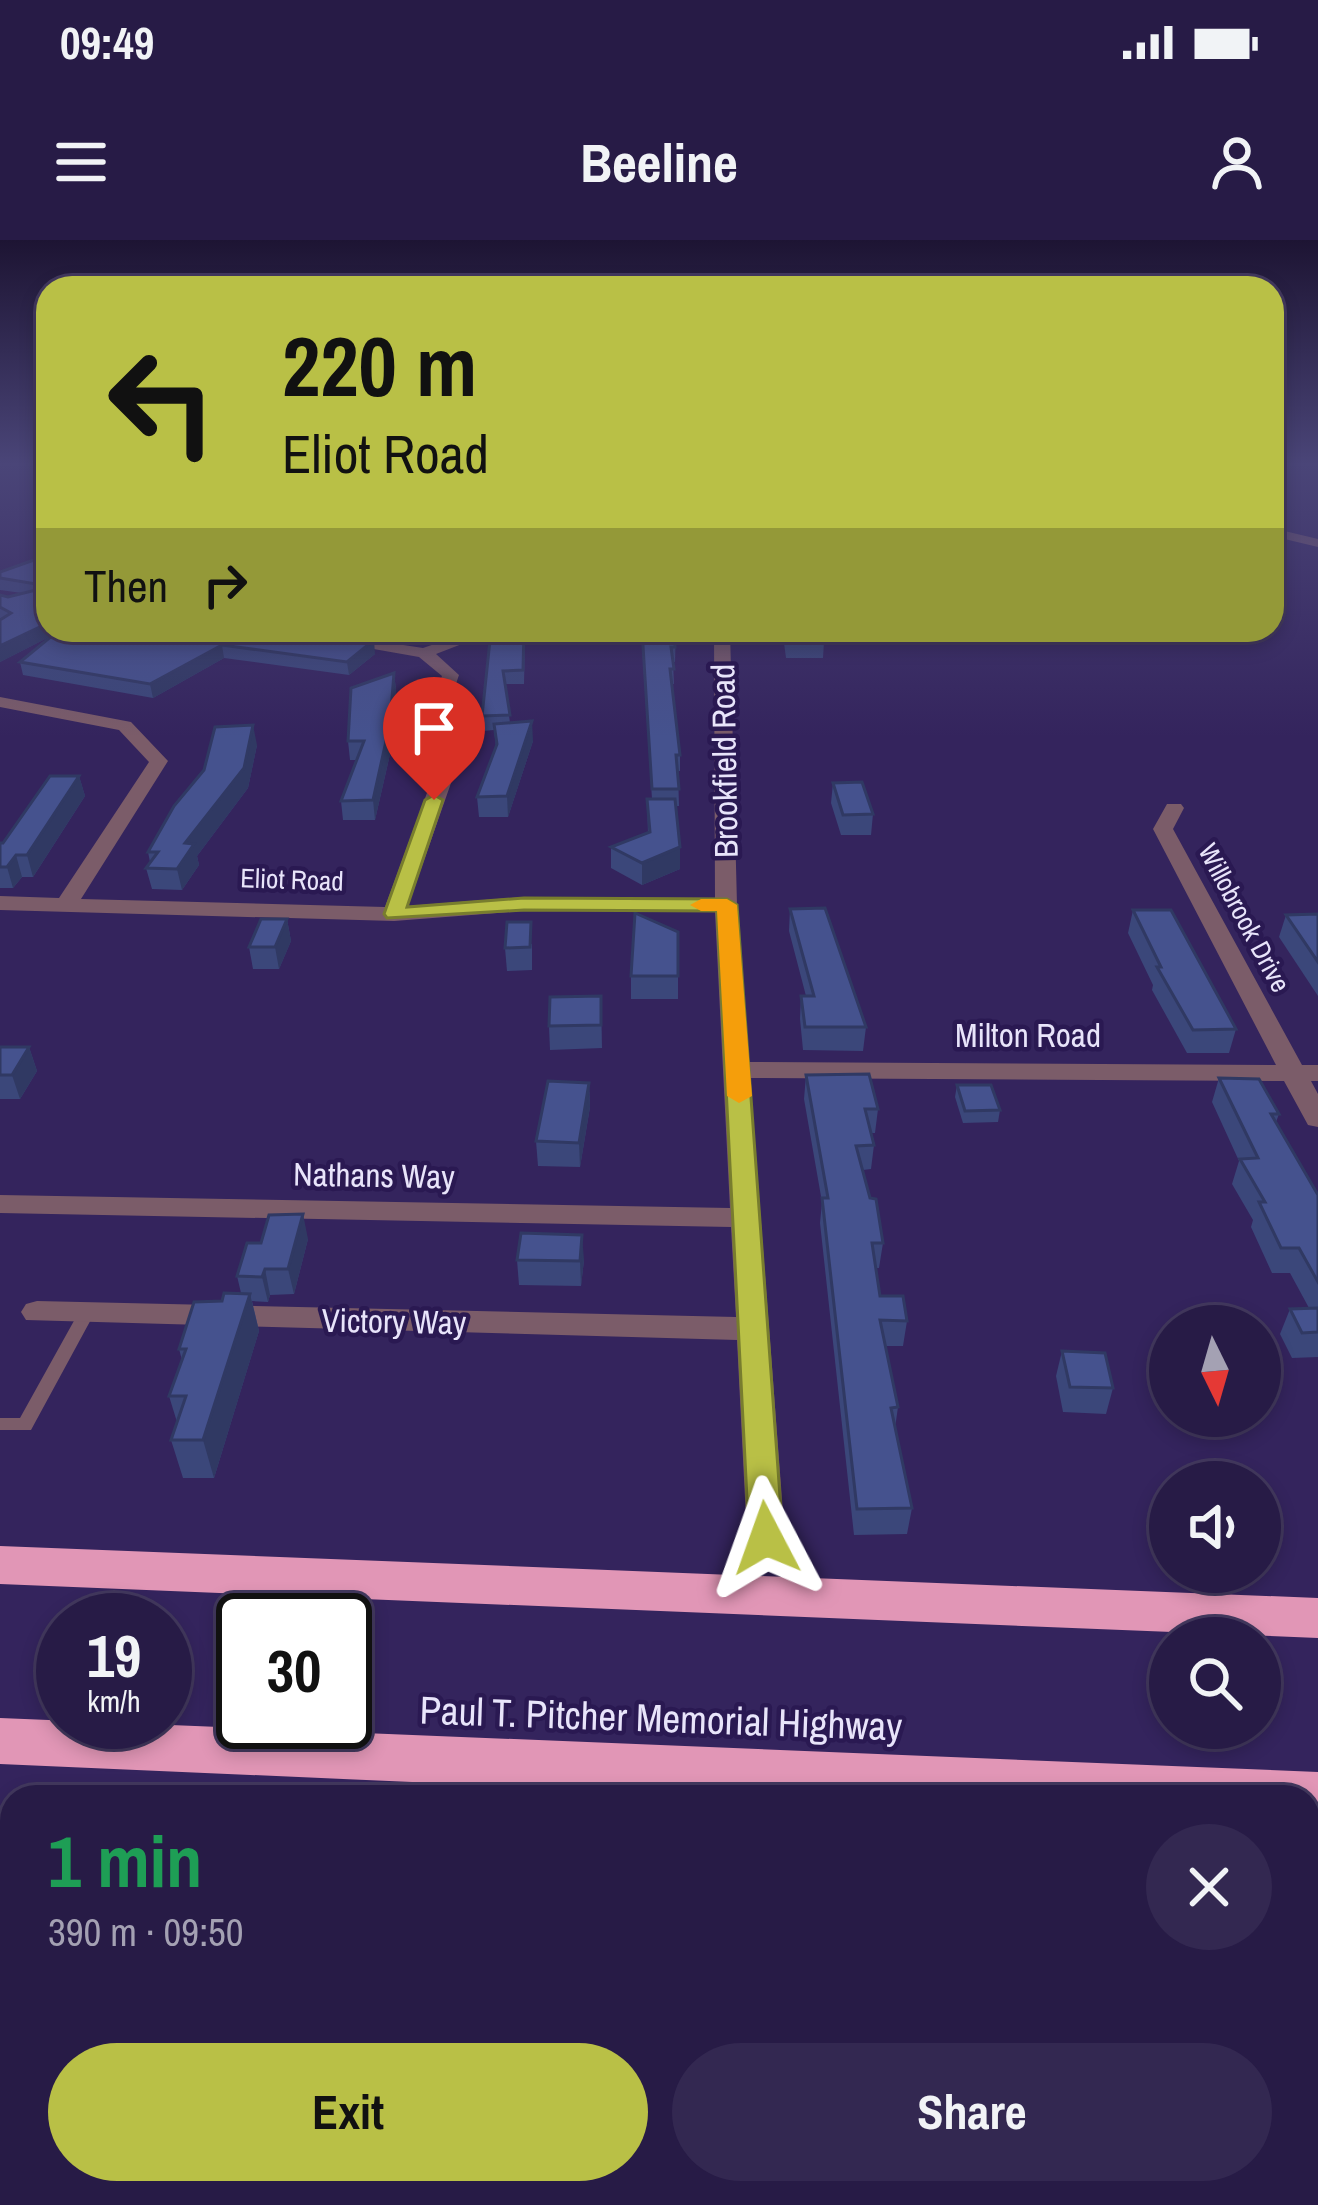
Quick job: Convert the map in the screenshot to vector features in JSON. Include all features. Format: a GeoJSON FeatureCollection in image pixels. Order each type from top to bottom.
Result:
{"type":"FeatureCollection","features":[{"type":"Feature","properties":{"kind":"highway"},"geometry":{"type":"LineString","coordinates":[[0,1565],[1318,1618]]}},
{"type":"Feature","properties":{"kind":"highway","name":"Paul T. Pitcher Memorial Highway"},"geometry":{"type":"LineString","coordinates":[[0,1741],[1036,1785]]}},
{"type":"Feature","properties":{"kind":"street"},"geometry":{"type":"LineString","coordinates":[[352,642],[424,653],[456,642]]}},
{"type":"Feature","properties":{"kind":"street","name":"Brookfield Road"},"geometry":{"type":"LineString","coordinates":[[722,642],[727,905],[766,1538]]}},
{"type":"Feature","properties":{"kind":"street"},"geometry":{"type":"LineString","coordinates":[[394,914],[448,763],[440,704],[451,675],[424,653]]}},
{"type":"Feature","properties":{"kind":"street"},"geometry":{"type":"LineString","coordinates":[[0,702],[125,726],[159,761],[67,903]]}},
{"type":"Feature","properties":{"kind":"street","name":"Willobrook Drive"},"geometry":{"type":"LineString","coordinates":[[1174,808],[1163,829],[1305,1073],[1318,1119]]}},
{"type":"Feature","properties":{"kind":"street","name":"Eliot Road"},"geometry":{"type":"LineString","coordinates":[[0,903],[394,914],[524,904],[727,905]]}},
{"type":"Feature","properties":{"kind":"street","name":"Milton Road"},"geometry":{"type":"LineString","coordinates":[[738,1070],[1305,1073]]}},
{"type":"Feature","properties":{"kind":"street","name":"Nathans Way"},"geometry":{"type":"LineString","coordinates":[[0,1204],[746,1218]]}},
{"type":"Feature","properties":{"kind":"street","name":"Victory Way"},"geometry":{"type":"LineString","coordinates":[[37,1312],[752,1329]]}},
{"type":"Feature","properties":{"kind":"lane"},"geometry":{"type":"LineString","coordinates":[[0,1424],[25,1425],[86,1314]]}},
{"type":"Feature","properties":{"kind":"building"},"geometry":{"type":"Polygon","coordinates":[[[36,560],[36,584],[0,578],[0,572],[36,560]]]}},
{"type":"Feature","properties":{"kind":"building"},"geometry":{"type":"Polygon","coordinates":[[[36,590],[36,629],[0,646],[0,620],[11,613],[0,607],[0,595],[36,590]]]}},
{"type":"Feature","properties":{"kind":"building"},"geometry":{"type":"Polygon","coordinates":[[[44,642],[372,642],[347,662],[222,645],[150,684],[20,662],[44,642]]]}},
{"type":"Feature","properties":{"kind":"building"},"geometry":{"type":"Polygon","coordinates":[[[490,642],[524,642],[523,670],[503,671],[510,715],[482,716],[490,642]]]}},
{"type":"Feature","properties":{"kind":"building"},"geometry":{"type":"Polygon","coordinates":[[[643,642],[675,642],[671,647],[674,669],[670,669],[679,789],[652,789],[643,642]]]}},
{"type":"Feature","properties":{"kind":"building"},"geometry":{"type":"Polygon","coordinates":[[[394,673],[390,723],[373,800],[341,801],[364,741],[348,741],[351,688],[394,673]]]}},
{"type":"Feature","properties":{"kind":"building"},"geometry":{"type":"Polygon","coordinates":[[[532,721],[507,796],[477,797],[497,744],[494,724],[532,721]]]}},
{"type":"Feature","properties":{"kind":"building"},"geometry":{"type":"Polygon","coordinates":[[[253,725],[244,768],[185,843],[194,844],[177,869],[146,868],[158,852],[148,852],[174,806],[204,770],[215,727],[253,725]]]}},
{"type":"Feature","properties":{"kind":"building"},"geometry":{"type":"Polygon","coordinates":[[[50,776],[79,776],[27,855],[16,855],[7,867],[0,867],[0,843],[50,776]]]}},
{"type":"Feature","properties":{"kind":"building"},"geometry":{"type":"Polygon","coordinates":[[[862,782],[873,814],[843,815],[833,783],[862,782]]]}},
{"type":"Feature","properties":{"kind":"building"},"geometry":{"type":"Polygon","coordinates":[[[647,799],[675,799],[680,847],[642,863],[611,847],[650,832],[647,799]]]}},
{"type":"Feature","properties":{"kind":"building"},"geometry":{"type":"Polygon","coordinates":[[[825,908],[866,1027],[805,1027],[801,996],[814,996],[790,909],[825,908]]]}},
{"type":"Feature","properties":{"kind":"building"},"geometry":{"type":"Polygon","coordinates":[[[1133,910],[1171,910],[1236,1029],[1193,1030],[1157,967],[1161,967],[1133,910]]]}},
{"type":"Feature","properties":{"kind":"building"},"geometry":{"type":"Polygon","coordinates":[[[635,913],[678,932],[678,976],[631,976],[635,913]]]}},
{"type":"Feature","properties":{"kind":"building"},"geometry":{"type":"Polygon","coordinates":[[[1318,914],[1318,962],[1286,915],[1318,914]]]}},
{"type":"Feature","properties":{"kind":"building"},"geometry":{"type":"Polygon","coordinates":[[[261,919],[287,919],[275,947],[249,947],[261,919]]]}},
{"type":"Feature","properties":{"kind":"building"},"geometry":{"type":"Polygon","coordinates":[[[507,922],[531,922],[530,947],[505,948],[507,922]]]}},
{"type":"Feature","properties":{"kind":"building"},"geometry":{"type":"Polygon","coordinates":[[[601,996],[601,1025],[549,1026],[550,997],[601,996]]]}},
{"type":"Feature","properties":{"kind":"building"},"geometry":{"type":"Polygon","coordinates":[[[0,1047],[29,1047],[12,1075],[0,1075],[0,1047]]]}},
{"type":"Feature","properties":{"kind":"building"},"geometry":{"type":"Polygon","coordinates":[[[869,1074],[878,1109],[865,1109],[874,1145],[856,1146],[870,1198],[876,1199],[883,1243],[872,1243],[880,1296],[903,1296],[907,1321],[880,1320],[898,1407],[891,1408],[912,1508],[857,1509],[822,1198],[828,1198],[806,1075],[869,1074]]]}},
{"type":"Feature","properties":{"kind":"building"},"geometry":{"type":"Polygon","coordinates":[[[1219,1078],[1259,1079],[1279,1114],[1271,1114],[1318,1195],[1318,1282],[1299,1248],[1281,1248],[1259,1202],[1265,1202],[1240,1159],[1258,1158],[1219,1078]]]}},
{"type":"Feature","properties":{"kind":"building"},"geometry":{"type":"Polygon","coordinates":[[[548,1081],[589,1083],[579,1143],[536,1141],[548,1081]]]}},
{"type":"Feature","properties":{"kind":"building"},"geometry":{"type":"Polygon","coordinates":[[[957,1085],[991,1085],[1000,1110],[965,1111],[957,1085]]]}},
{"type":"Feature","properties":{"kind":"building"},"geometry":{"type":"Polygon","coordinates":[[[303,1214],[288,1269],[265,1269],[262,1277],[237,1276],[247,1243],[261,1243],[269,1215],[303,1214]]]}},
{"type":"Feature","properties":{"kind":"building"},"geometry":{"type":"Polygon","coordinates":[[[521,1233],[582,1235],[580,1261],[517,1260],[521,1233]]]}},
{"type":"Feature","properties":{"kind":"building"},"geometry":{"type":"Polygon","coordinates":[[[224,1293],[250,1294],[203,1440],[171,1440],[186,1396],[169,1396],[186,1349],[179,1349],[194,1302],[222,1301],[224,1293]]]}},
{"type":"Feature","properties":{"kind":"building"},"geometry":{"type":"Polygon","coordinates":[[[1318,1308],[1318,1332],[1302,1333],[1290,1309],[1318,1308]]]}},
{"type":"Feature","properties":{"kind":"building"},"geometry":{"type":"Polygon","coordinates":[[[1062,1351],[1105,1353],[1113,1388],[1070,1387],[1062,1351]]]}},
{"type":"Feature","properties":{"kind":"slow traffic"},"geometry":{"type":"LineString","coordinates":[[701,905],[727,905],[739,1096]]}},
{"type":"Feature","properties":{"kind":"route"},"geometry":{"type":"LineString","coordinates":[[434,800],[394,914],[524,904],[727,905],[766,1538]]}}]}
